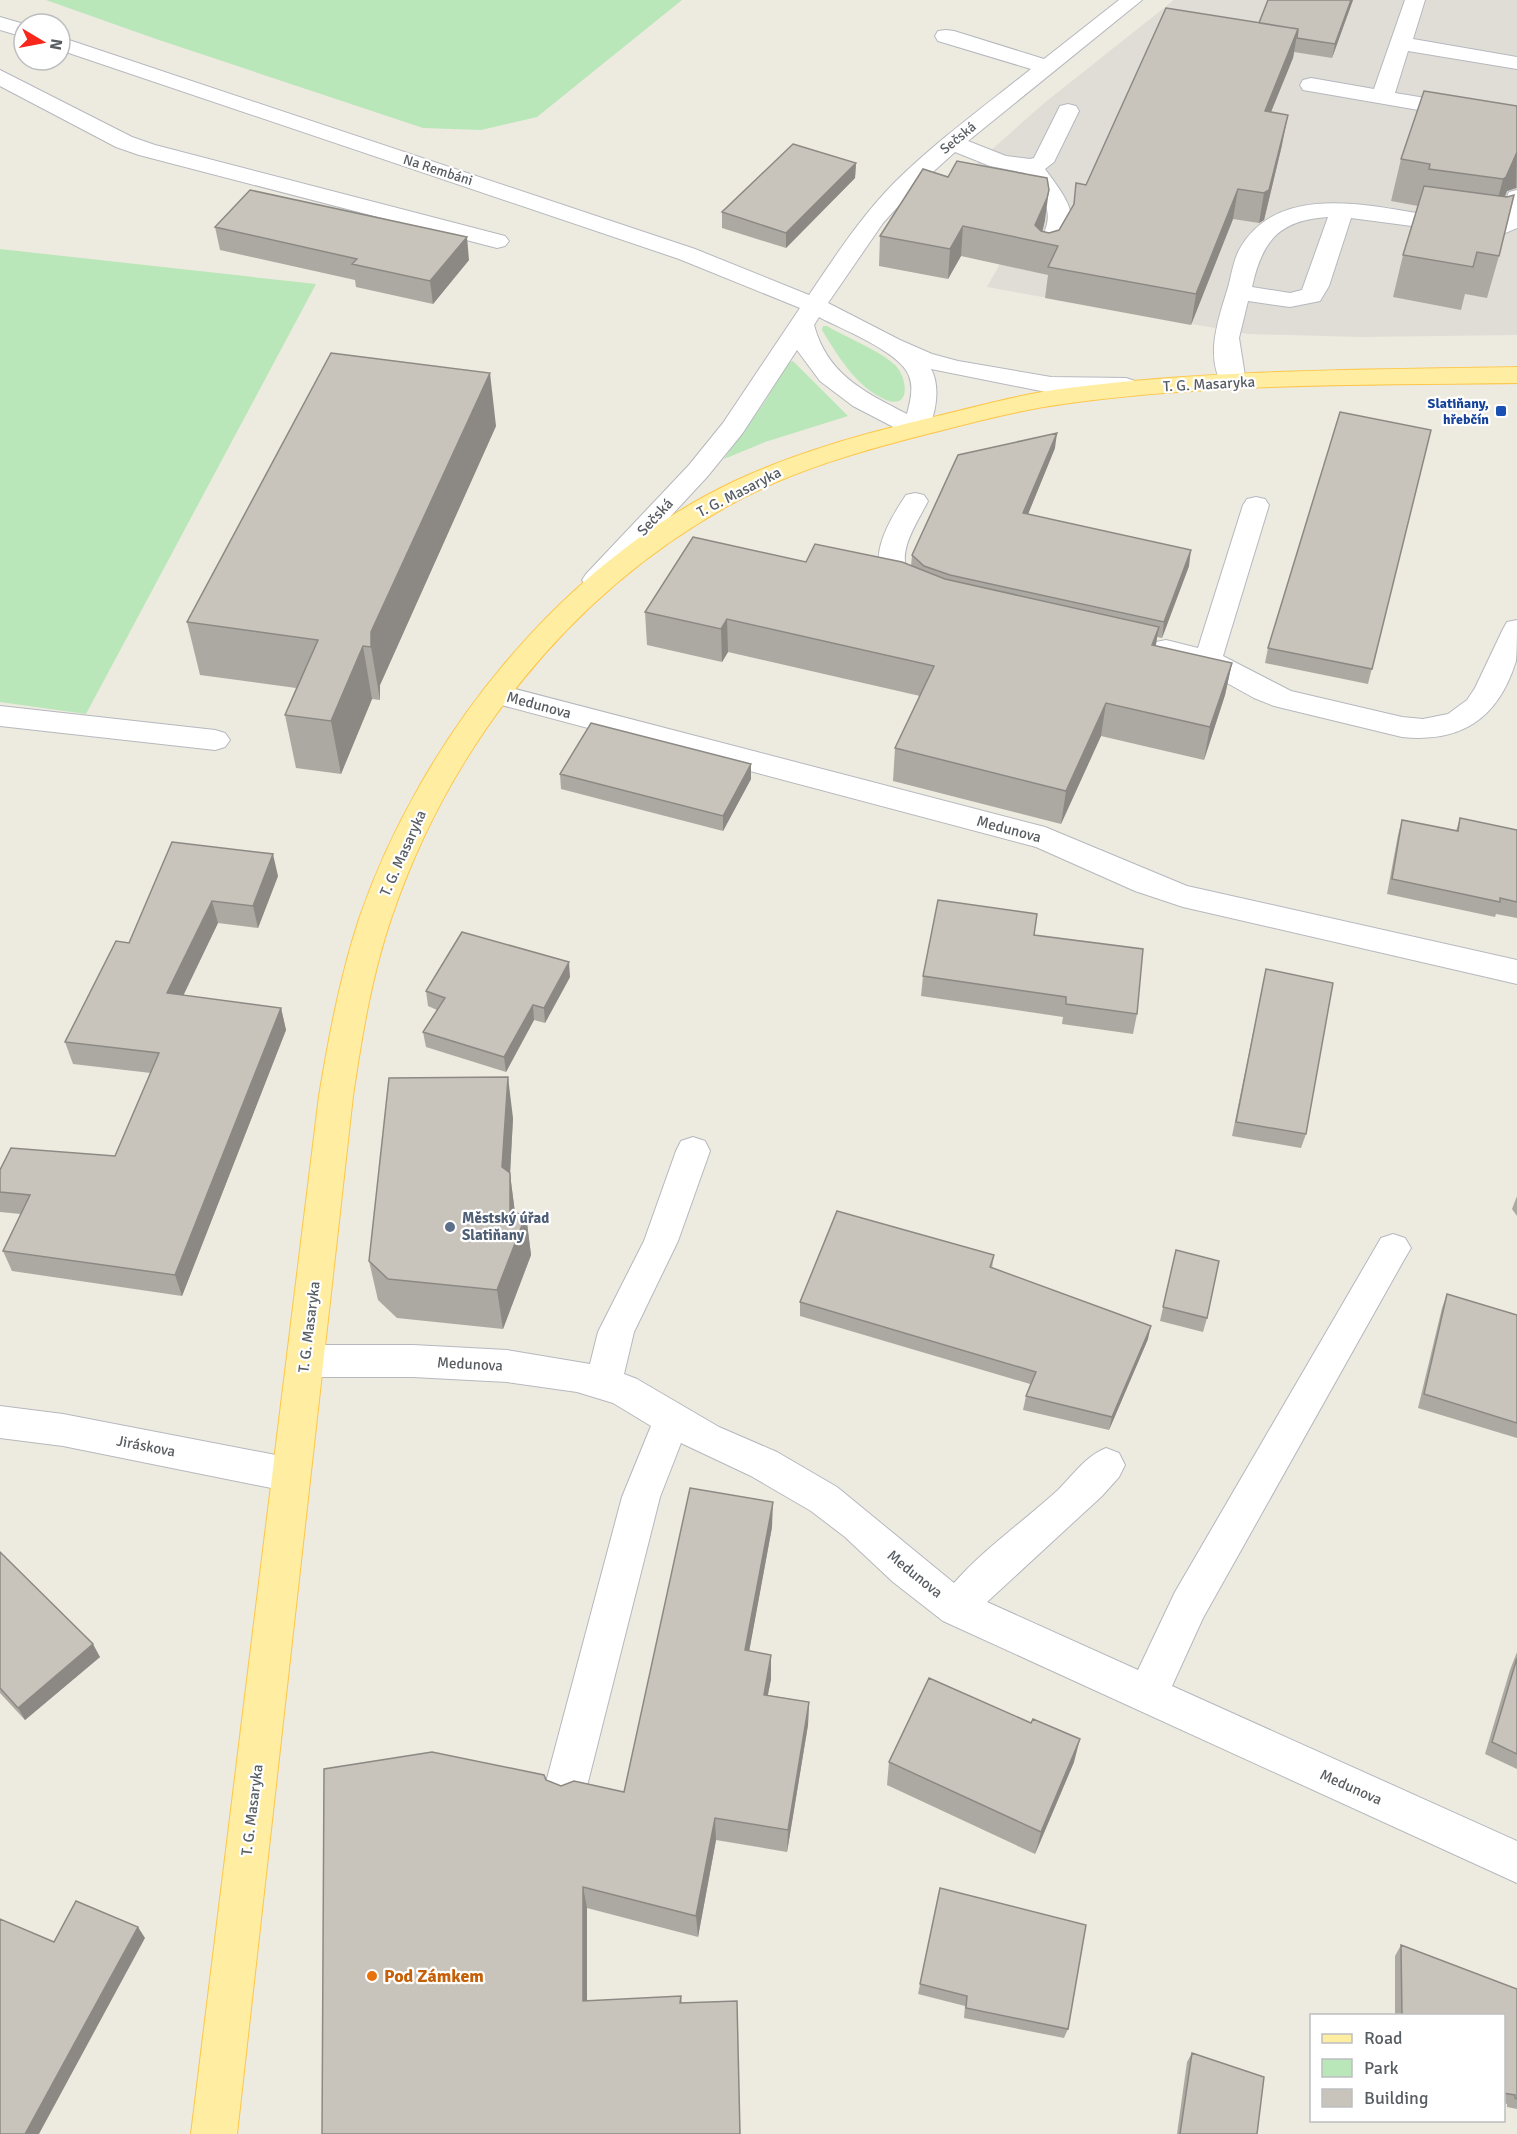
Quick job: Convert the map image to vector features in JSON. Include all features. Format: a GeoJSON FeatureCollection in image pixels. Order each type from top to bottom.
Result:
{"type":"FeatureCollection","features":[{"type":"Feature","properties":{"kind":"main road","name":"T. G. Masaryka"},"geometry":{"type":"LineString","coordinates":[[214,2134],[336,1096],[346,1035],[372,931],[401,852],[442,773],[496,694],[538,642],[634,554],[717,501],[812,458],[916,428],[1030,402],[1174,385],[1517,375]]}},
{"type":"Feature","properties":{"kind":"street","name":"Sečská"},"geometry":{"type":"LineString","coordinates":[[538,642],[719,446],[749,405],[807,314],[875,218],[903,186],[952,143],[1132,0]]}},
{"type":"Feature","properties":{"kind":"street"},"geometry":{"type":"LineString","coordinates":[[1382,97],[1415,0]]}},
{"type":"Feature","properties":{"kind":"street"},"geometry":{"type":"LineString","coordinates":[[946,36],[1047,67]]}},
{"type":"Feature","properties":{"kind":"street"},"geometry":{"type":"LineString","coordinates":[[1400,43],[1517,63]]}},
{"type":"Feature","properties":{"kind":"street","name":"Na Rembáni"},"geometry":{"type":"LineString","coordinates":[[72,47],[654,242],[807,314]]}},
{"type":"Feature","properties":{"kind":"street"},"geometry":{"type":"LineString","coordinates":[[0,77],[124,142],[147,150],[497,242]]}},
{"type":"Feature","properties":{"kind":"street"},"geometry":{"type":"LineString","coordinates":[[1311,85],[1517,120]]}},
{"type":"Feature","properties":{"kind":"street"},"geometry":{"type":"LineString","coordinates":[[952,143],[1017,166],[1032,167],[1042,162],[1068,111]]}},
{"type":"Feature","properties":{"kind":"street"},"geometry":{"type":"LineString","coordinates":[[1032,167],[1061,212],[1060,226],[1046,254]]}},
{"type":"Feature","properties":{"kind":"street"},"geometry":{"type":"LineString","coordinates":[[1496,230],[1507,225],[1517,197]]}},
{"type":"Feature","properties":{"kind":"street"},"geometry":{"type":"LineString","coordinates":[[1233,382],[1226,338],[1251,252],[1263,236],[1280,223],[1301,212],[1322,209],[1341,210],[1468,229],[1496,230],[1517,240]]}},
{"type":"Feature","properties":{"kind":"street"},"geometry":{"type":"LineString","coordinates":[[1239,292],[1290,300],[1311,296],[1317,286],[1341,210]]}},
{"type":"Feature","properties":{"kind":"street"},"geometry":{"type":"LineString","coordinates":[[891,345],[911,360],[924,376],[925,394],[916,428],[863,401],[841,386],[812,352],[803,334],[807,314],[891,345],[923,359],[955,368],[1051,385],[1104,387],[1174,385]]}},
{"type":"Feature","properties":{"kind":"street"},"geometry":{"type":"LineString","coordinates":[[915,501],[891,551],[892,570],[903,584],[913,591],[943,601]]}},
{"type":"Feature","properties":{"kind":"street"},"geometry":{"type":"LineString","coordinates":[[1208,660],[1256,505]]}},
{"type":"Feature","properties":{"kind":"street"},"geometry":{"type":"LineString","coordinates":[[1136,643],[1208,660],[1264,691],[1284,699],[1402,727],[1423,729],[1457,722],[1477,707],[1488,691],[1517,629]]}},
{"type":"Feature","properties":{"kind":"street","name":"Medunova"},"geometry":{"type":"LineString","coordinates":[[496,694],[1045,838],[1146,883],[1183,896],[1517,972]]}},
{"type":"Feature","properties":{"kind":"street"},"geometry":{"type":"LineString","coordinates":[[0,716],[215,740]]}},
{"type":"Feature","properties":{"kind":"street"},"geometry":{"type":"LineString","coordinates":[[604,1382],[616,1332],[661,1241],[693,1151]]}},
{"type":"Feature","properties":{"kind":"street"},"geometry":{"type":"LineString","coordinates":[[1147,1695],[1189,1605],[1393,1248]]}},
{"type":"Feature","properties":{"kind":"street","name":"Medunova"},"geometry":{"type":"LineString","coordinates":[[305,1361],[413,1361],[507,1366],[604,1382],[643,1399],[706,1439],[792,1479],[824,1499],[858,1525],[907,1570],[957,1608],[1517,1862]]}},
{"type":"Feature","properties":{"kind":"street"},"geometry":{"type":"LineString","coordinates":[[566,1786],[641,1497],[673,1419]]}},
{"type":"Feature","properties":{"kind":"street","name":"Jiráskova"},"geometry":{"type":"LineString","coordinates":[[0,1422],[63,1430],[291,1475]]}},
{"type":"Feature","properties":{"kind":"street"},"geometry":{"type":"LineString","coordinates":[[957,1608],[989,1571],[1072,1502],[1106,1465]]}},
{"type":"Feature","properties":{"kind":"shaded area"},"geometry":{"type":"Polygon","coordinates":[[[1174,0],[1517,0],[1517,335],[1360,337],[1248,334],[987,287],[1032,206],[968,171],[1043,104],[1174,0]]]}},
{"type":"Feature","properties":{"kind":"green space"},"geometry":{"type":"Polygon","coordinates":[[[46,0],[682,0],[537,117],[481,130],[423,128],[46,0]]]}},
{"type":"Feature","properties":{"kind":"green space"},"geometry":{"type":"Polygon","coordinates":[[[0,249],[316,284],[86,714],[0,702],[0,249]]]}},
{"type":"Feature","properties":{"kind":"green space"},"geometry":{"type":"Polygon","coordinates":[[[823,326],[872,349],[895,365],[902,377],[905,390],[900,400],[894,402],[886,400],[857,379],[822,330],[823,326]]]}},
{"type":"Feature","properties":{"kind":"green space"},"geometry":{"type":"Polygon","coordinates":[[[793,361],[848,416],[765,442],[724,459],[764,403],[788,363],[793,361]]]}},
{"type":"Feature","properties":{"kind":"building"},"geometry":{"type":"Polygon","coordinates":[[[1268,0],[1351,0],[1335,44],[1297,38],[1298,29],[1259,23],[1268,0]]]}},
{"type":"Feature","properties":{"kind":"building"},"geometry":{"type":"Polygon","coordinates":[[[1166,8],[1298,29],[1265,111],[1288,115],[1269,190],[1264,193],[1238,189],[1196,294],[1048,267],[1058,246],[963,226],[950,249],[880,236],[923,169],[948,177],[957,161],[1047,178],[1049,190],[1047,198],[1035,225],[1041,231],[1049,233],[1059,230],[1074,204],[1076,183],[1086,185],[1166,8]]]}},
{"type":"Feature","properties":{"kind":"building"},"geometry":{"type":"Polygon","coordinates":[[[1424,91],[1517,106],[1517,152],[1506,177],[1503,179],[1429,169],[1430,164],[1401,159],[1424,91]]]}},
{"type":"Feature","properties":{"kind":"building"},"geometry":{"type":"Polygon","coordinates":[[[793,144],[856,163],[786,233],[722,212],[793,144]]]}},
{"type":"Feature","properties":{"kind":"building"},"geometry":{"type":"Polygon","coordinates":[[[1424,186],[1507,197],[1514,195],[1499,256],[1477,252],[1473,267],[1403,255],[1424,186]]]}},
{"type":"Feature","properties":{"kind":"building"},"geometry":{"type":"Polygon","coordinates":[[[250,190],[467,237],[430,281],[352,264],[357,259],[215,227],[250,190]]]}},
{"type":"Feature","properties":{"kind":"building"},"geometry":{"type":"Polygon","coordinates":[[[331,353],[490,373],[371,632],[371,647],[363,646],[331,721],[285,715],[318,640],[187,622],[331,353]]]}},
{"type":"Feature","properties":{"kind":"building"},"geometry":{"type":"Polygon","coordinates":[[[1340,412],[1431,430],[1372,669],[1268,648],[1340,412]]]}},
{"type":"Feature","properties":{"kind":"building"},"geometry":{"type":"Polygon","coordinates":[[[1057,433],[1023,513],[1191,550],[1164,622],[950,575],[924,566],[912,555],[958,455],[1057,433]]]}},
{"type":"Feature","properties":{"kind":"building"},"geometry":{"type":"Polygon","coordinates":[[[693,537],[806,562],[815,544],[902,562],[945,579],[1159,627],[1152,645],[1232,663],[1210,727],[1106,703],[1066,791],[895,748],[934,666],[727,619],[721,629],[645,612],[693,537]]]}},
{"type":"Feature","properties":{"kind":"building"},"geometry":{"type":"Polygon","coordinates":[[[591,723],[751,764],[723,816],[560,774],[591,723]]]}},
{"type":"Feature","properties":{"kind":"building"},"geometry":{"type":"Polygon","coordinates":[[[1460,818],[1517,830],[1517,902],[1500,898],[1500,902],[1392,879],[1402,820],[1458,831],[1460,818]]]}},
{"type":"Feature","properties":{"kind":"building"},"geometry":{"type":"Polygon","coordinates":[[[172,842],[273,854],[253,906],[212,901],[167,993],[281,1008],[175,1275],[3,1251],[30,1195],[0,1192],[0,1170],[11,1148],[115,1156],[159,1053],[65,1042],[116,941],[129,943],[172,842]]]}},
{"type":"Feature","properties":{"kind":"building"},"geometry":{"type":"Polygon","coordinates":[[[938,900],[1037,914],[1034,935],[1143,949],[1137,1014],[1066,1004],[1066,997],[923,976],[938,900]]]}},
{"type":"Feature","properties":{"kind":"building"},"geometry":{"type":"Polygon","coordinates":[[[462,932],[569,962],[544,1008],[533,1005],[504,1057],[423,1032],[445,998],[426,991],[462,932]]]}},
{"type":"Feature","properties":{"kind":"building"},"geometry":{"type":"Polygon","coordinates":[[[1266,969],[1333,983],[1306,1134],[1236,1122],[1266,969]]]}},
{"type":"Feature","properties":{"kind":"building","name":"Městský úřad Slatiňany"},"geometry":{"type":"Polygon","coordinates":[[[508,1077],[502,1167],[510,1173],[510,1212],[526,1215],[497,1290],[388,1279],[369,1261],[389,1078],[508,1077]]]}},
{"type":"Feature","properties":{"kind":"building"},"geometry":{"type":"Polygon","coordinates":[[[837,1211],[994,1255],[990,1267],[1151,1326],[1112,1417],[1026,1396],[1036,1372],[800,1302],[837,1211]]]}},
{"type":"Feature","properties":{"kind":"building"},"geometry":{"type":"Polygon","coordinates":[[[1176,1250],[1219,1261],[1207,1318],[1163,1307],[1176,1250]]]}},
{"type":"Feature","properties":{"kind":"building"},"geometry":{"type":"Polygon","coordinates":[[[1447,1294],[1517,1315],[1517,1423],[1424,1394],[1447,1294]]]}},
{"type":"Feature","properties":{"kind":"building"},"geometry":{"type":"Polygon","coordinates":[[[690,1488],[773,1502],[745,1650],[771,1655],[764,1695],[809,1702],[788,1830],[715,1818],[696,1916],[583,1887],[583,2001],[681,1996],[680,2003],[737,2001],[740,2134],[322,2134],[324,1769],[432,1752],[544,1775],[546,1780],[561,1786],[574,1781],[624,1792],[690,1488]]]}},
{"type":"Feature","properties":{"kind":"building"},"geometry":{"type":"Polygon","coordinates":[[[0,1552],[93,1644],[18,1708],[0,1688],[0,1552]]]}},
{"type":"Feature","properties":{"kind":"building"},"geometry":{"type":"Polygon","coordinates":[[[1517,1658],[1517,1754],[1492,1742],[1517,1658]]]}},
{"type":"Feature","properties":{"kind":"building"},"geometry":{"type":"Polygon","coordinates":[[[929,1678],[1031,1723],[1033,1719],[1080,1739],[1041,1832],[889,1762],[929,1678]]]}},
{"type":"Feature","properties":{"kind":"building"},"geometry":{"type":"Polygon","coordinates":[[[940,1888],[1086,1925],[1068,2029],[966,2008],[967,1996],[920,1984],[940,1888]]]}},
{"type":"Feature","properties":{"kind":"building"},"geometry":{"type":"Polygon","coordinates":[[[76,1901],[138,1927],[25,2134],[0,2134],[0,1919],[54,1942],[76,1901]]]}},
{"type":"Feature","properties":{"kind":"building"},"geometry":{"type":"Polygon","coordinates":[[[1401,1945],[1517,1989],[1517,2099],[1515,2095],[1505,2093],[1505,2014],[1402,2014],[1401,1945]]]}},
{"type":"Feature","properties":{"kind":"building"},"geometry":{"type":"Polygon","coordinates":[[[1192,2053],[1264,2077],[1257,2134],[1180,2134],[1192,2053]]]}},
{"type":"Feature","properties":{"kind":"place","name":"Slatiňany, hřebčín"},"geometry":{"type":"Point","coordinates":[1501,411]}},
{"type":"Feature","properties":{"kind":"place","name":"Městský úřad Slatiňany"},"geometry":{"type":"Point","coordinates":[450,1227]}},
{"type":"Feature","properties":{"kind":"place","name":"Pod Zámkem"},"geometry":{"type":"Point","coordinates":[372,1976]}}]}
